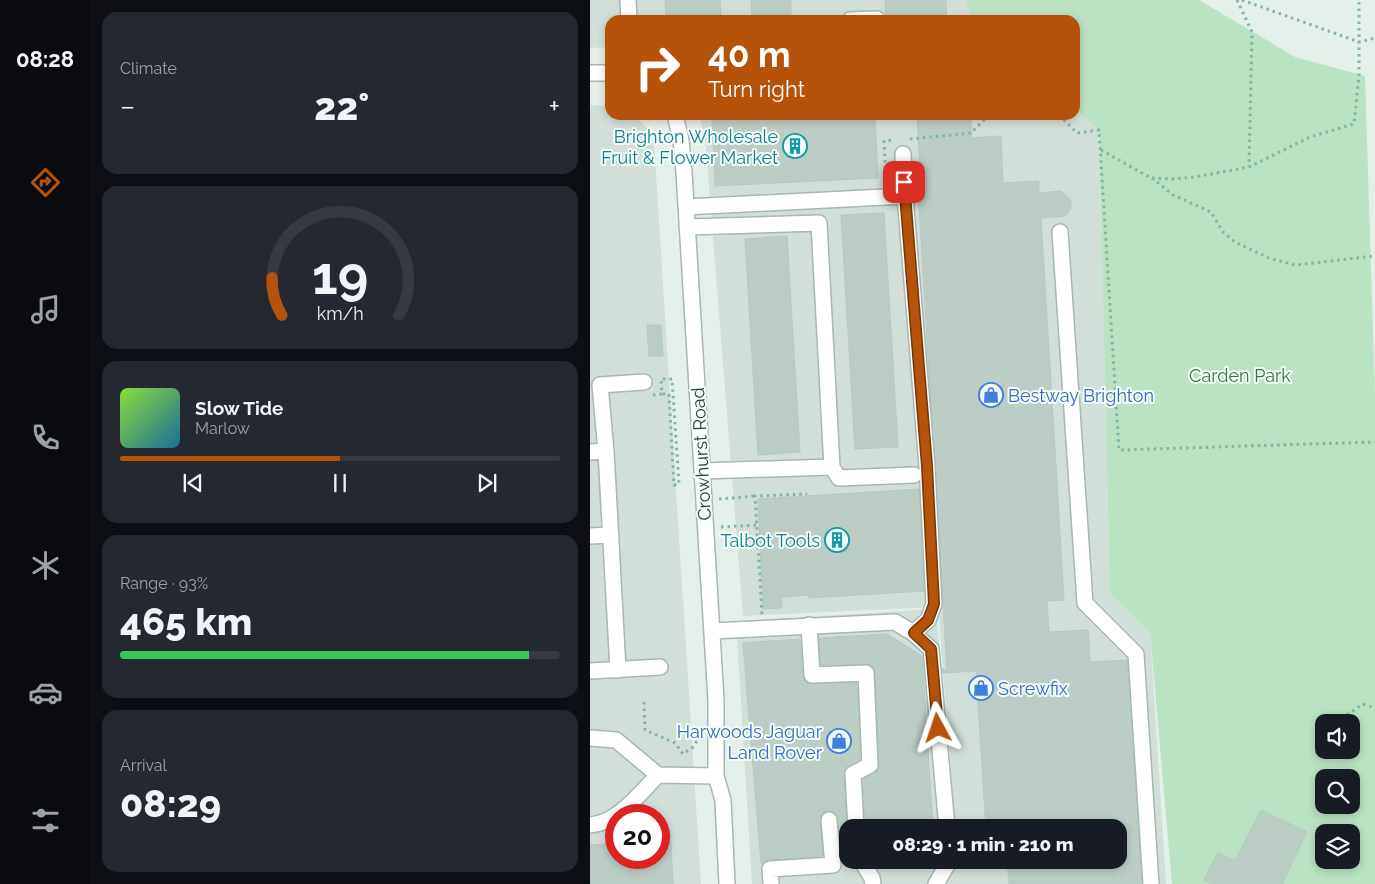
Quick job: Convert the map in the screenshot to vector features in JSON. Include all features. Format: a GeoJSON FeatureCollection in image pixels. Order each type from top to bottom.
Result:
{"type":"FeatureCollection","features":[{"type":"Feature","properties":{"kind":"street"},"geometry":{"type":"LineString","coordinates":[[628,0],[628,15]]}},
{"type":"Feature","properties":{"kind":"street"},"geometry":{"type":"LineString","coordinates":[[590,73],[605,73]]}},
{"type":"Feature","properties":{"kind":"street","name":"Crowhurst Road"},"geometry":{"type":"LineString","coordinates":[[676,120],[681,140],[686,207],[717,724],[716,776],[723,800],[727,884]]}},
{"type":"Feature","properties":{"kind":"street"},"geometry":{"type":"LineString","coordinates":[[903,154],[927,466],[934,604],[928,620],[914,633]]}},
{"type":"Feature","properties":{"kind":"street"},"geometry":{"type":"LineString","coordinates":[[686,207],[905,196]]}},
{"type":"Feature","properties":{"kind":"street"},"geometry":{"type":"LineString","coordinates":[[687,228],[819,223],[832,467],[839,478],[914,475]]}},
{"type":"Feature","properties":{"kind":"street"},"geometry":{"type":"LineString","coordinates":[[1060,232],[1085,604],[1136,654],[1150,884]]}},
{"type":"Feature","properties":{"kind":"street"},"geometry":{"type":"LineString","coordinates":[[618,670],[606,451],[600,385],[644,382]]}},
{"type":"Feature","properties":{"kind":"street"},"geometry":{"type":"LineString","coordinates":[[590,452],[606,451]]}},
{"type":"Feature","properties":{"kind":"street"},"geometry":{"type":"LineString","coordinates":[[702,471],[832,467]]}},
{"type":"Feature","properties":{"kind":"street"},"geometry":{"type":"LineString","coordinates":[[590,536],[611,535]]}},
{"type":"Feature","properties":{"kind":"street"},"geometry":{"type":"LineString","coordinates":[[712,630],[895,622],[914,633],[931,649],[946,819]]}},
{"type":"Feature","properties":{"kind":"street"},"geometry":{"type":"LineString","coordinates":[[810,625],[812,675],[866,673],[870,765],[853,774],[856,819]]}},
{"type":"Feature","properties":{"kind":"street"},"geometry":{"type":"LineString","coordinates":[[590,671],[660,667]]}},
{"type":"Feature","properties":{"kind":"street"},"geometry":{"type":"LineString","coordinates":[[590,738],[616,740],[658,775],[716,776]]}},
{"type":"Feature","properties":{"kind":"street"},"geometry":{"type":"LineString","coordinates":[[590,825],[602,824],[614,817],[658,775]]}},
{"type":"Feature","properties":{"kind":"street"},"geometry":{"type":"LineString","coordinates":[[771,884],[770,869],[833,865],[829,820]]}},
{"type":"Feature","properties":{"kind":"street"},"geometry":{"type":"LineString","coordinates":[[866,869],[872,878],[872,884]]}},
{"type":"Feature","properties":{"kind":"street"},"geometry":{"type":"LineString","coordinates":[[936,884],[945,869]]}},
{"type":"Feature","properties":{"kind":"path"},"geometry":{"type":"LineString","coordinates":[[1237,0],[1252,32],[1249,167]]}},
{"type":"Feature","properties":{"kind":"path"},"geometry":{"type":"LineString","coordinates":[[1242,0],[1358,42],[1375,38]]}},
{"type":"Feature","properties":{"kind":"path"},"geometry":{"type":"LineString","coordinates":[[1151,178],[1195,177],[1249,167],[1310,137],[1354,124],[1359,75],[1359,0]]}},
{"type":"Feature","properties":{"kind":"path"},"geometry":{"type":"LineString","coordinates":[[1064,120],[1077,133],[1099,130],[1119,450],[1375,442]]}},
{"type":"Feature","properties":{"kind":"path"},"geometry":{"type":"LineString","coordinates":[[1100,149],[1151,178],[1173,195],[1211,212],[1223,232],[1235,242],[1269,258],[1295,265],[1375,256]]}},
{"type":"Feature","properties":{"kind":"path"},"geometry":{"type":"LineString","coordinates":[[662,394],[669,394],[674,484],[679,484],[672,380]]}},
{"type":"Feature","properties":{"kind":"path"},"geometry":{"type":"LineString","coordinates":[[719,500],[755,496],[807,494]]}},
{"type":"Feature","properties":{"kind":"path"},"geometry":{"type":"LineString","coordinates":[[755,496],[763,628]]}},
{"type":"Feature","properties":{"kind":"path"},"geometry":{"type":"LineString","coordinates":[[720,527],[756,526]]}},
{"type":"Feature","properties":{"kind":"path"},"geometry":{"type":"LineString","coordinates":[[644,702],[645,730],[675,743],[683,754],[696,743],[700,735]]}},
{"type":"Feature","properties":{"kind":"path"},"geometry":{"type":"LineString","coordinates":[[1348,714],[1363,704],[1375,708]]}},
{"type":"Feature","properties":{"kind":"shaded area"},"geometry":{"type":"Polygon","coordinates":[[[590,0],[966,0],[970,15],[605,15],[605,47],[590,48],[590,0]]]}},
{"type":"Feature","properties":{"kind":"shaded area"},"geometry":{"type":"Polygon","coordinates":[[[590,105],[605,106],[605,120],[638,120],[646,127],[654,142],[701,884],[590,884],[590,105]]]}},
{"type":"Feature","properties":{"kind":"shaded area"},"geometry":{"type":"Polygon","coordinates":[[[1080,113],[1099,130],[1110,594],[1150,632],[1166,884],[752,884],[736,621],[936,609],[955,819],[839,819],[839,869],[1127,869],[1127,819],[955,819],[938,607],[743,616],[705,137],[700,120],[1080,120],[1080,113]]]}},
{"type":"Feature","properties":{"kind":"green space","name":"Carden Park"},"geometry":{"type":"Polygon","coordinates":[[[966,0],[1199,0],[1295,57],[1365,76],[1375,395],[1375,884],[1172,884],[1150,632],[1110,594],[1099,130],[1080,113],[1080,15],[970,15],[966,0]]]}},
{"type":"Feature","properties":{"kind":"building"},"geometry":{"type":"Polygon","coordinates":[[[665,0],[720,0],[721,15],[666,15],[665,0]]]}},
{"type":"Feature","properties":{"kind":"building"},"geometry":{"type":"Polygon","coordinates":[[[751,0],[791,0],[791,15],[752,15],[751,0]]]}},
{"type":"Feature","properties":{"kind":"building"},"geometry":{"type":"Polygon","coordinates":[[[885,0],[946,0],[947,15],[886,15],[885,0]]]}},
{"type":"Feature","properties":{"kind":"building","name":"Brighton Wholesale Fruit & Flower Market"},"geometry":{"type":"Polygon","coordinates":[[[712,120],[875,120],[878,178],[715,186],[712,120]]]}},
{"type":"Feature","properties":{"kind":"building","name":"Bestway Brighton"},"geometry":{"type":"Polygon","coordinates":[[[917,120],[971,120],[972,138],[1001,136],[1003,183],[1039,181],[1039,193],[1061,191],[1071,200],[1071,209],[1065,216],[1041,218],[1064,600],[1047,601],[1049,632],[1088,630],[1090,662],[1127,660],[1142,884],[1009,884],[1008,869],[1127,869],[1127,819],[985,819],[976,671],[943,673],[942,668],[947,671],[918,189],[921,189],[917,120]]]}},
{"type":"Feature","properties":{"kind":"building"},"geometry":{"type":"Polygon","coordinates":[[[884,213],[898,447],[855,449],[841,215],[884,213]]]}},
{"type":"Feature","properties":{"kind":"building"},"geometry":{"type":"Polygon","coordinates":[[[787,236],[800,452],[758,455],[745,239],[787,236]]]}},
{"type":"Feature","properties":{"kind":"building"},"geometry":{"type":"Polygon","coordinates":[[[647,325],[661,325],[663,356],[649,356],[647,325]]]}},
{"type":"Feature","properties":{"kind":"building","name":"Talbot Tools"},"geometry":{"type":"Polygon","coordinates":[[[919,489],[924,591],[809,598],[809,595],[781,597],[782,608],[763,609],[758,499],[919,489]]]}},
{"type":"Feature","properties":{"kind":"building"},"geometry":{"type":"Polygon","coordinates":[[[887,634],[922,656],[932,819],[865,819],[863,779],[875,773],[879,765],[875,672],[871,665],[866,664],[821,665],[819,638],[887,634]]]}},
{"type":"Feature","properties":{"kind":"building"},"geometry":{"type":"Polygon","coordinates":[[[800,639],[803,676],[807,683],[857,683],[860,759],[848,766],[844,775],[846,819],[839,819],[839,833],[837,815],[829,811],[823,813],[820,820],[823,856],[769,860],[761,864],[743,643],[800,639]]]}},
{"type":"Feature","properties":{"kind":"building"},"geometry":{"type":"Polygon","coordinates":[[[1261,810],[1307,832],[1282,884],[1212,884],[1204,880],[1218,852],[1235,861],[1261,810]]]}},
{"type":"Feature","properties":{"kind":"building"},"geometry":{"type":"Polygon","coordinates":[[[670,829],[673,884],[590,884],[590,845],[605,844],[605,869],[670,869],[670,829]]]}},
{"type":"Feature","properties":{"kind":"place","name":"Brighton Wholesale Fruit & Flower Market"},"geometry":{"type":"Point","coordinates":[795,146]}},
{"type":"Feature","properties":{"kind":"place","name":"Bestway Brighton"},"geometry":{"type":"Point","coordinates":[991,395]}},
{"type":"Feature","properties":{"kind":"place","name":"Talbot Tools"},"geometry":{"type":"Point","coordinates":[837,540]}},
{"type":"Feature","properties":{"kind":"place","name":"Screwfix"},"geometry":{"type":"Point","coordinates":[981,688]}},
{"type":"Feature","properties":{"kind":"place","name":"Harwoods Jaguar Land Rover"},"geometry":{"type":"Point","coordinates":[839,741]}},
{"type":"Feature","properties":{"kind":"route"},"geometry":{"type":"LineString","coordinates":[[904,182],[927,466],[934,604],[928,620],[914,633],[931,649],[938,728]]}}]}
